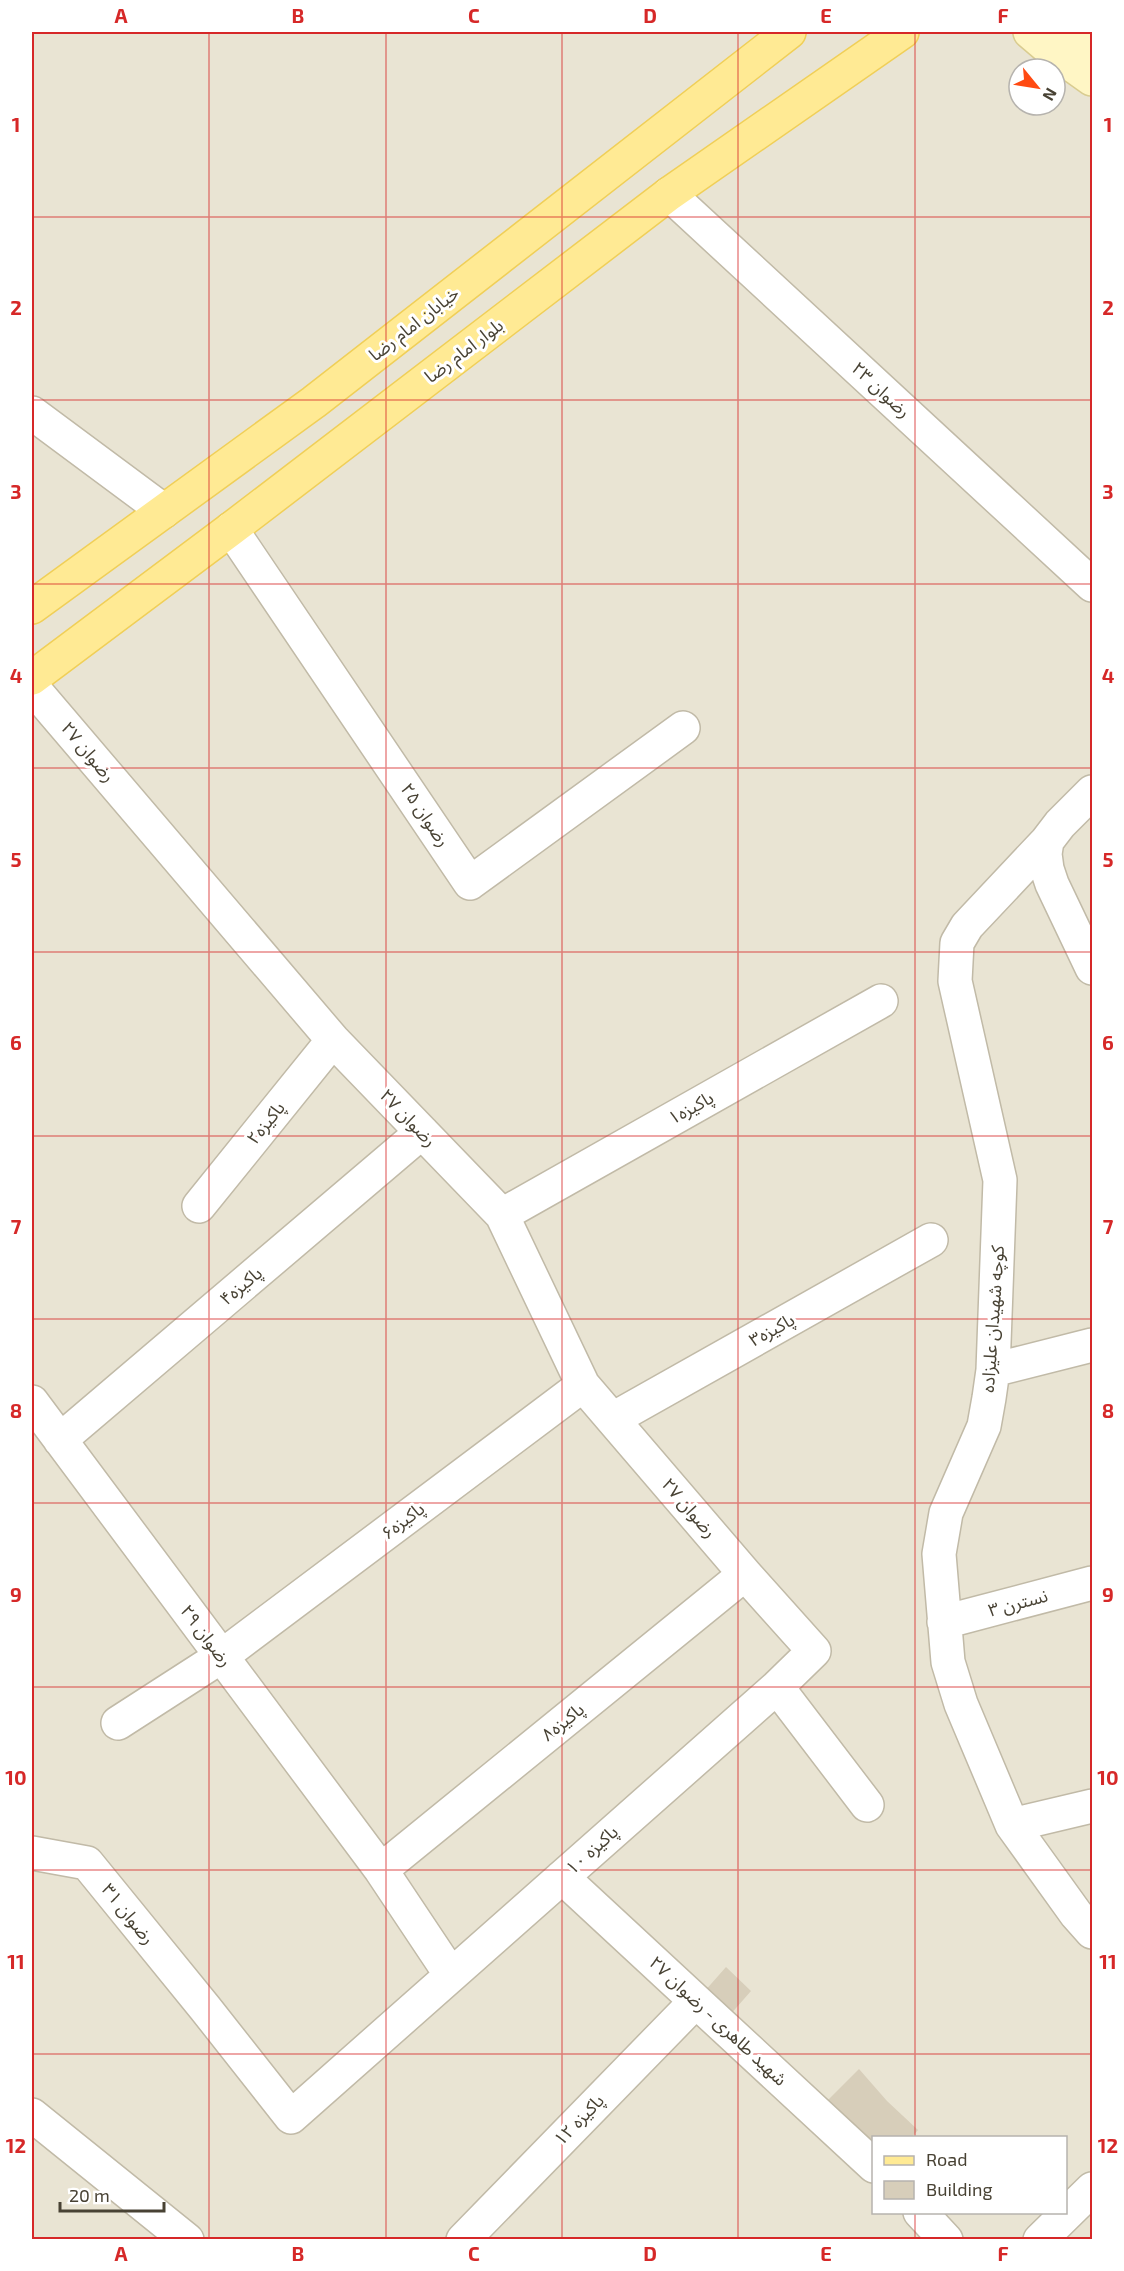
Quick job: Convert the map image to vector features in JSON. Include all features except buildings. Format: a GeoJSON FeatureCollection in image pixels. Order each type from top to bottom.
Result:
{"type":"FeatureCollection","features":[{"type":"Feature","properties":{"kind":"main road","name":"خیابان امام رضا"},"geometry":{"type":"LineString","coordinates":[[32,607],[314,402],[789,32]]}},
{"type":"Feature","properties":{"kind":"main road","name":"بلوار امام رضا"},"geometry":{"type":"LineString","coordinates":[[32,678],[669,194],[902,32]]}},
{"type":"Feature","properties":{"kind":"street"},"geometry":{"type":"LineString","coordinates":[[1030,32],[1092,79]]}},
{"type":"Feature","properties":{"kind":"street"},"geometry":{"type":"LineString","coordinates":[[1071,32],[1092,79]]}},
{"type":"Feature","properties":{"kind":"street","name":"رضوان ۲۳"},"geometry":{"type":"LineString","coordinates":[[669,194],[1092,585]]}},
{"type":"Feature","properties":{"kind":"street"},"geometry":{"type":"LineString","coordinates":[[32,412],[164,511]]}},
{"type":"Feature","properties":{"kind":"street","name":"رضوان ۲۵"},"geometry":{"type":"LineString","coordinates":[[231,529],[470,883],[683,728]]}},
{"type":"Feature","properties":{"kind":"street","name":"رضوان ۲۷"},"geometry":{"type":"LineString","coordinates":[[32,687],[333,1040],[502,1215],[584,1385],[745,1574]]}},
{"type":"Feature","properties":{"kind":"street","name":"کوچه شهیدان علیزاده"},"geometry":{"type":"LineString","coordinates":[[1092,792],[968,926],[957,943],[954,963],[955,981],[1000,1180],[993,1370],[984,1426],[946,1513],[939,1554],[948,1662],[961,1704],[1012,1825],[1076,1914],[1092,1932]]}},
{"type":"Feature","properties":{"kind":"street"},"geometry":{"type":"LineString","coordinates":[[1047,841],[1045,854],[1052,884],[1092,968]]}},
{"type":"Feature","properties":{"kind":"street","name":"پاکیزه۱"},"geometry":{"type":"LineString","coordinates":[[502,1215],[881,1001]]}},
{"type":"Feature","properties":{"kind":"street","name":"پاکیزه۲"},"geometry":{"type":"LineString","coordinates":[[199,1206],[333,1040]]}},
{"type":"Feature","properties":{"kind":"street","name":"پاکیزه۴"},"geometry":{"type":"LineString","coordinates":[[60,1440],[422,1132]]}},
{"type":"Feature","properties":{"kind":"street","name":"پاکیزه۳"},"geometry":{"type":"LineString","coordinates":[[613,1419],[931,1240]]}},
{"type":"Feature","properties":{"kind":"street"},"geometry":{"type":"LineString","coordinates":[[993,1370],[1092,1345]]}},
{"type":"Feature","properties":{"kind":"street","name":"پاکیزه۶"},"geometry":{"type":"LineString","coordinates":[[118,1723],[222,1656],[584,1385]]}},
{"type":"Feature","properties":{"kind":"street","name":"رضوان ۲۹"},"geometry":{"type":"LineString","coordinates":[[32,1402],[381,1870],[451,1975]]}},
{"type":"Feature","properties":{"kind":"street","name":"پاکیزه ۱۰"},"geometry":{"type":"LineString","coordinates":[[291,2117],[777,1687],[814,1651],[745,1574]]}},
{"type":"Feature","properties":{"kind":"street","name":"پاکیزه۸"},"geometry":{"type":"LineString","coordinates":[[381,1870],[745,1574]]}},
{"type":"Feature","properties":{"kind":"street","name":"نسترن ۳"},"geometry":{"type":"LineString","coordinates":[[944,1622],[1092,1583]]}},
{"type":"Feature","properties":{"kind":"street"},"geometry":{"type":"LineString","coordinates":[[777,1687],[867,1805]]}},
{"type":"Feature","properties":{"kind":"street"},"geometry":{"type":"LineString","coordinates":[[1012,1825],[1092,1806]]}},
{"type":"Feature","properties":{"kind":"street","name":"رضوان ۳۱"},"geometry":{"type":"LineString","coordinates":[[32,1853],[87,1863],[291,2117]]}},
{"type":"Feature","properties":{"kind":"street","name":"شهید طاهری - رضوان ۲۷"},"geometry":{"type":"LineString","coordinates":[[562,1877],[872,2165]]}},
{"type":"Feature","properties":{"kind":"street","name":"پاکیزه ۱۲"},"geometry":{"type":"LineString","coordinates":[[476,2235],[696,2001]]}},
{"type":"Feature","properties":{"kind":"street"},"geometry":{"type":"LineString","coordinates":[[32,2115],[176,2236]]}},
{"type":"Feature","properties":{"kind":"street"},"geometry":{"type":"LineString","coordinates":[[1067,2214],[1092,2189]]}},
{"type":"Feature","properties":{"kind":"street"},"geometry":{"type":"LineString","coordinates":[[922,2214],[946,2240]]}},
{"type":"Feature","properties":{"kind":"street"},"geometry":{"type":"LineString","coordinates":[[1040,2240],[1067,2214]]}},
{"type":"Feature","properties":{"kind":"shaded area"},"geometry":{"type":"Polygon","coordinates":[[[32,32],[1092,32],[1092,2239],[32,2239],[32,32]]]}}]}
